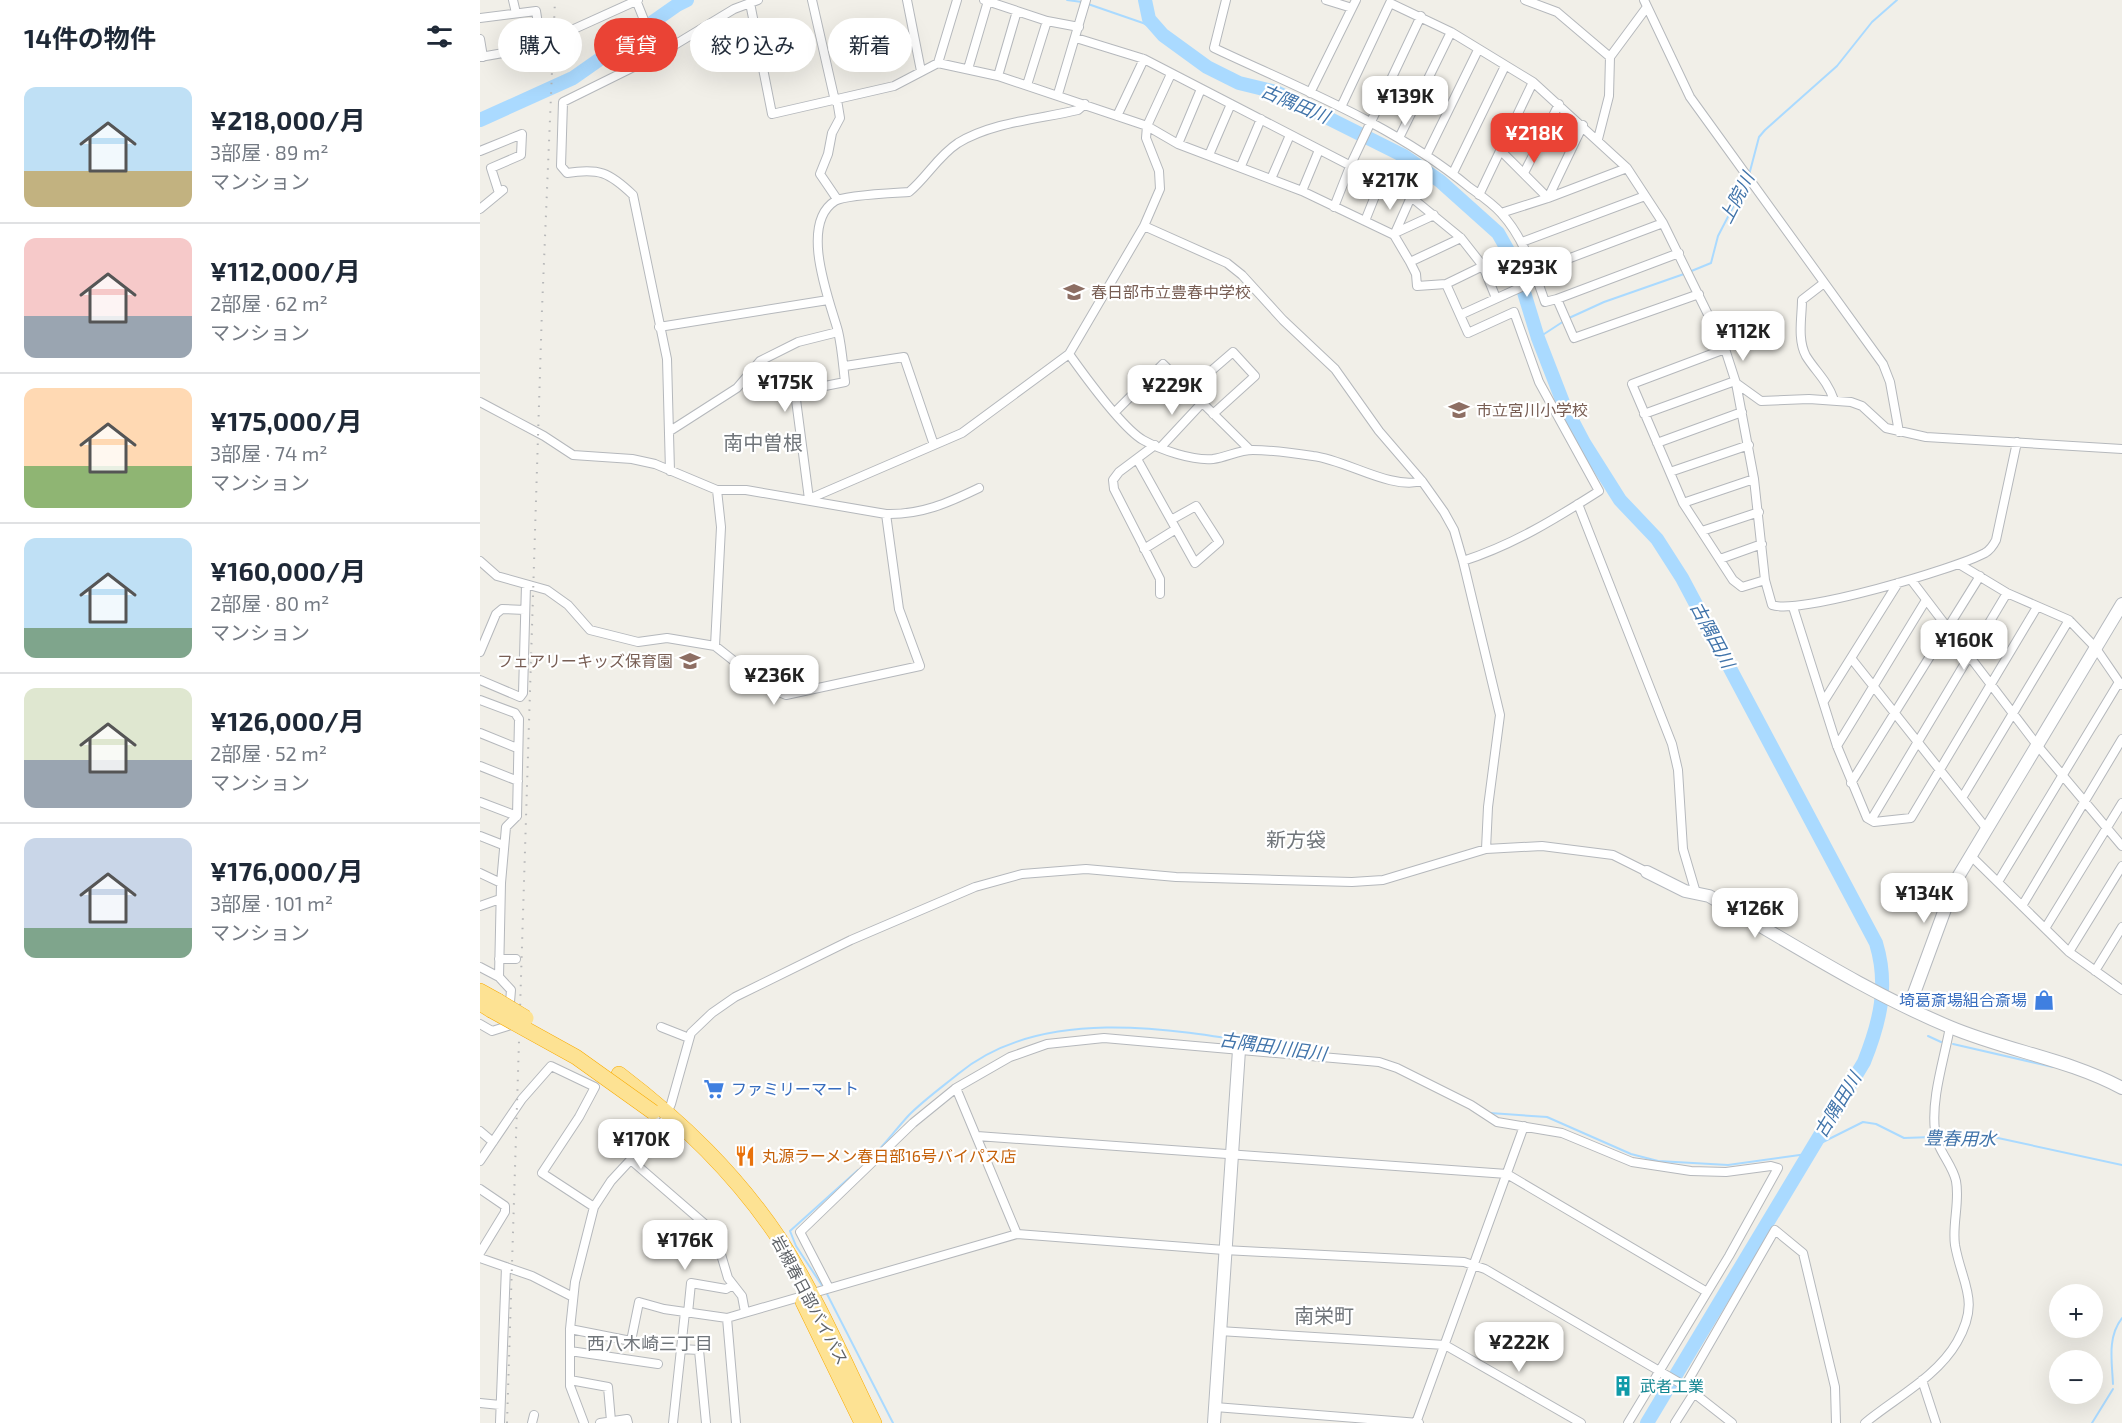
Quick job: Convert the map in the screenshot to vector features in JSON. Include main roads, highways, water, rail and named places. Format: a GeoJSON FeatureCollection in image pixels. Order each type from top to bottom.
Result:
{"type":"FeatureCollection","features":[{"type":"Feature","properties":{"kind":"highway","name":"岩槻春日部バイパス"},"geometry":{"type":"LineString","coordinates":[[480,991],[490,1005],[619,1074],[661,1112],[723,1178],[805,1294],[874,1423]]}},
{"type":"Feature","properties":{"kind":"highway","name":"岩槻春日部バイパス"},"geometry":{"type":"LineString","coordinates":[[805,1294],[862,1423]]}},
{"type":"Feature","properties":{"kind":"waterway"},"geometry":{"type":"LineString","coordinates":[[480,120],[573,78],[687,0]]}},
{"type":"Feature","properties":{"kind":"waterway"},"geometry":{"type":"LineString","coordinates":[[1067,0],[1082,2]]}},
{"type":"Feature","properties":{"kind":"waterway","name":"古隅田川"},"geometry":{"type":"LineString","coordinates":[[1145,0],[1149,19],[1163,35],[1207,67],[1239,83],[1276,92],[1404,156],[1440,181],[1498,233],[1515,263],[1538,338],[1564,405],[1584,443],[1620,500],[1657,539],[1682,578],[1876,943],[1882,974],[1881,1004],[1864,1062],[1647,1423]]}},
{"type":"Feature","properties":{"kind":"waterway","name":"上院川"},"geometry":{"type":"LineString","coordinates":[[1749,175],[1759,137],[1837,66],[1872,22],[1897,0]]}},
{"type":"Feature","properties":{"kind":"waterway"},"geometry":{"type":"LineString","coordinates":[[1088,4],[1143,23],[1163,35]]}},
{"type":"Feature","properties":{"kind":"waterway","name":"上院川"},"geometry":{"type":"LineString","coordinates":[[1689,272],[1711,263],[1718,236],[1747,180]]}},
{"type":"Feature","properties":{"kind":"waterway","name":"上院川"},"geometry":{"type":"LineString","coordinates":[[1569,318],[1604,302],[1684,274]]}},
{"type":"Feature","properties":{"kind":"waterway","name":"上院川"},"geometry":{"type":"LineString","coordinates":[[1538,338],[1564,321]]}},
{"type":"Feature","properties":{"kind":"waterway","name":"古隅田川旧川"},"geometry":{"type":"LineString","coordinates":[[873,1156],[909,1115],[958,1074],[995,1050],[1037,1036],[1082,1029],[1128,1028],[1222,1037],[1310,1052]]}},
{"type":"Feature","properties":{"kind":"waterway","name":"豊春用水"},"geometry":{"type":"LineString","coordinates":[[1928,1036],[1941,1042]]}},
{"type":"Feature","properties":{"kind":"waterway","name":"豊春用水"},"geometry":{"type":"LineString","coordinates":[[1953,1044],[2053,1067]]}},
{"type":"Feature","properties":{"kind":"waterway","name":"古隅田川旧川"},"geometry":{"type":"LineString","coordinates":[[1490,1113],[1547,1117],[1631,1154],[1658,1161],[1728,1165],[1807,1154],[1821,1143],[1863,1122],[1876,1124],[1904,1138],[1933,1137]]}},
{"type":"Feature","properties":{"kind":"waterway","name":"豊春用水"},"geometry":{"type":"LineString","coordinates":[[1939,1137],[1998,1138],[2122,1165]]}},
{"type":"Feature","properties":{"kind":"waterway","name":"古隅田川旧川"},"geometry":{"type":"LineString","coordinates":[[823,1287],[796,1246],[790,1231],[858,1170]]}},
{"type":"Feature","properties":{"kind":"waterway"},"geometry":{"type":"LineString","coordinates":[[826,1292],[893,1423]]}},
{"type":"Feature","properties":{"kind":"waterway"},"geometry":{"type":"LineString","coordinates":[[2113,1384],[2112,1341],[2122,1318]]}},
{"type":"Feature","properties":{"kind":"waterway"},"geometry":{"type":"LineString","coordinates":[[2092,1423],[2113,1389]]}},
{"type":"Feature","properties":{"kind":"railway"},"geometry":{"type":"LineString","coordinates":[[507,1423],[542,309],[555,0]]}},
{"type":"Feature","properties":{"kind":"place","name":"春日部市立豊春中学校"},"geometry":{"type":"Point","coordinates":[1074,292]}},
{"type":"Feature","properties":{"kind":"place","name":"市立宮川小学校"},"geometry":{"type":"Point","coordinates":[1459,410]}},
{"type":"Feature","properties":{"kind":"place","name":"フェアリーキッズ保育園"},"geometry":{"type":"Point","coordinates":[690,661]}},
{"type":"Feature","properties":{"kind":"place","name":"埼葛斎場組合斎場"},"geometry":{"type":"Point","coordinates":[2044,1000]}},
{"type":"Feature","properties":{"kind":"place","name":"ファミリーマート"},"geometry":{"type":"Point","coordinates":[714,1089]}},
{"type":"Feature","properties":{"kind":"place","name":"丸源ラーメン春日部16号バイパス店"},"geometry":{"type":"Point","coordinates":[745,1156]}},
{"type":"Feature","properties":{"kind":"place","name":"武者工業"},"geometry":{"type":"Point","coordinates":[1623,1386]}},
{"type":"Feature","properties":{"kind":"district","name":"南中曽根"},"geometry":{"type":"Point","coordinates":[763,443]}},
{"type":"Feature","properties":{"kind":"district","name":"新方袋"},"geometry":{"type":"Point","coordinates":[1296,840]}},
{"type":"Feature","properties":{"kind":"district","name":"南栄町"},"geometry":{"type":"Point","coordinates":[1324,1316]}},
{"type":"Feature","properties":{"kind":"district","name":"西八木崎三丁目"},"geometry":{"type":"Point","coordinates":[650,1344]}}]}
